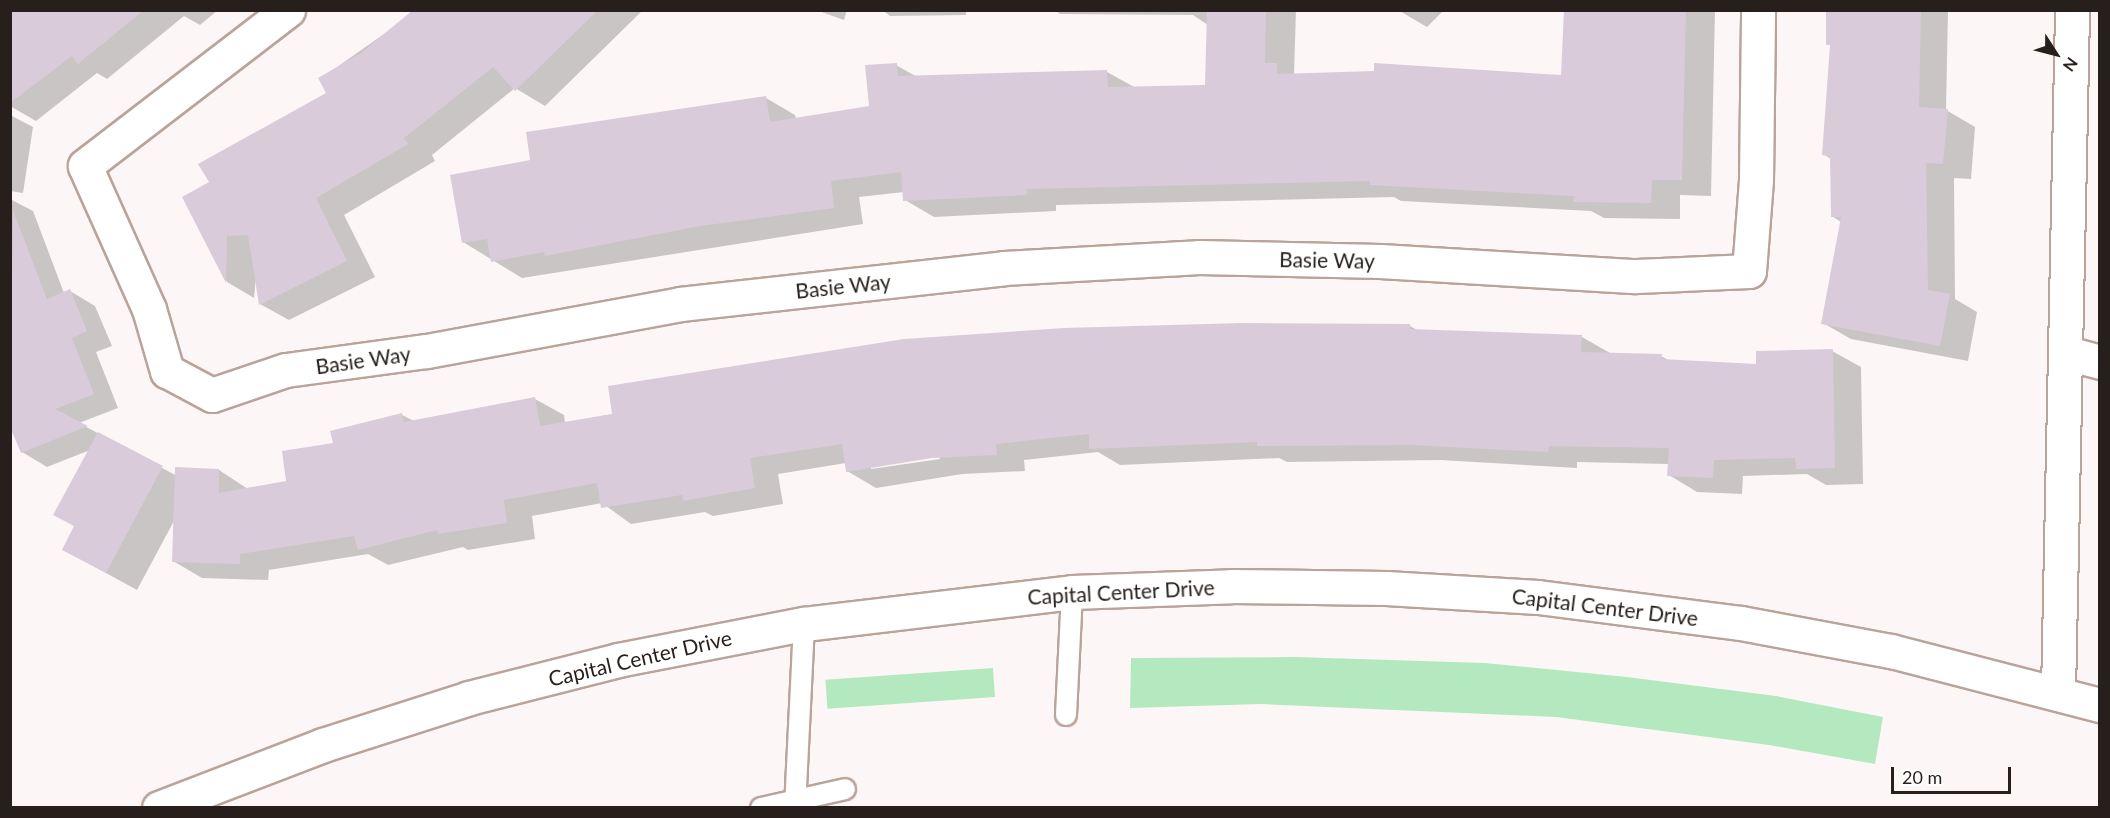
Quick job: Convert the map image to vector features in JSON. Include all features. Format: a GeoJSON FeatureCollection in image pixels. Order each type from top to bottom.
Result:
{"type":"FeatureCollection","features":[{"type":"Feature","properties":{"kind":"street","name":"Basie Way"},"geometry":{"type":"LineString","coordinates":[[288,10],[85,166],[149,309],[167,371],[212,395],[286,370],[427,351],[680,304],[1004,268],[1199,257],[1380,261],[1636,276],[1749,272],[1756,180],[1758,10]]}},
{"type":"Feature","properties":{"kind":"street"},"geometry":{"type":"LineString","coordinates":[[2058,693],[2067,353],[2072,10]]}},
{"type":"Feature","properties":{"kind":"street"},"geometry":{"type":"LineString","coordinates":[[2067,353],[2100,362]]}},
{"type":"Feature","properties":{"kind":"street","name":"Capital Center Drive"},"geometry":{"type":"LineString","coordinates":[[159,807],[323,745],[469,698],[618,660],[804,624],[1072,592],[1279,586],[1386,588],[1538,597],[1741,623],[1891,651],[2100,705]]}},
{"type":"Feature","properties":{"kind":"lane"},"geometry":{"type":"LineString","coordinates":[[1066,715],[1072,592]]}},
{"type":"Feature","properties":{"kind":"lane"},"geometry":{"type":"LineString","coordinates":[[795,802],[804,624]]}},
{"type":"Feature","properties":{"kind":"lane"},"geometry":{"type":"LineString","coordinates":[[761,807],[795,802],[845,789]]}},
{"type":"Feature","properties":{"kind":"green space"},"geometry":{"type":"Polygon","coordinates":[[[1296,657],[1485,663],[1627,677],[1776,696],[1883,717],[1875,764],[1769,745],[1556,717],[1261,704],[1130,708],[1131,658],[1296,657]]]}},
{"type":"Feature","properties":{"kind":"green space"},"geometry":{"type":"Polygon","coordinates":[[[993,668],[995,697],[827,709],[825,680],[993,668]]]}},
{"type":"Feature","properties":{"kind":"building"},"geometry":{"type":"Polygon","coordinates":[[[10,10],[144,10],[78,64],[72,56],[10,103],[10,10]]]}},
{"type":"Feature","properties":{"kind":"building"},"geometry":{"type":"Polygon","coordinates":[[[413,10],[598,10],[515,91],[493,67],[404,138],[408,144],[316,198],[347,261],[259,305],[248,235],[227,236],[226,283],[182,197],[209,182],[198,164],[326,93],[318,78],[361,53],[413,10]]]}},
{"type":"Feature","properties":{"kind":"building"},"geometry":{"type":"Polygon","coordinates":[[[1207,10],[1266,10],[1265,63],[1277,63],[1277,74],[1374,71],[1374,63],[1561,75],[1564,10],[1686,10],[1682,180],[1652,180],[1651,203],[1573,202],[1574,196],[1370,185],[1370,181],[1027,189],[1027,195],[903,201],[901,172],[831,181],[834,208],[700,226],[545,256],[544,252],[491,262],[487,239],[462,243],[450,175],[530,160],[526,132],[766,96],[770,122],[869,106],[865,65],[897,63],[898,76],[1107,70],[1108,87],[1205,85],[1207,10]]]}},
{"type":"Feature","properties":{"kind":"building"},"geometry":{"type":"Polygon","coordinates":[[[1826,10],[1921,10],[1919,107],[1948,109],[1943,164],[1926,163],[1928,290],[1950,294],[1940,346],[1821,324],[1841,217],[1831,217],[1830,156],[1822,155],[1830,45],[1826,45],[1826,10]]]}},
{"type":"Feature","properties":{"kind":"building"},"geometry":{"type":"Polygon","coordinates":[[[13,211],[47,299],[70,289],[87,331],[72,338],[94,394],[55,409],[88,426],[21,453],[10,427],[13,211]]]}},
{"type":"Feature","properties":{"kind":"building"},"geometry":{"type":"Polygon","coordinates":[[[1242,323],[1410,324],[1410,329],[1582,335],[1581,352],[1662,354],[1661,359],[1756,364],[1756,351],[1833,349],[1835,468],[1796,469],[1795,458],[1714,460],[1713,478],[1667,476],[1669,448],[1549,446],[1548,452],[1411,445],[1257,446],[1257,442],[1089,449],[1089,434],[996,444],[997,455],[932,458],[846,472],[842,444],[750,458],[755,488],[683,501],[682,495],[601,508],[597,483],[504,500],[507,523],[438,534],[437,530],[358,550],[354,536],[240,554],[240,564],[172,562],[175,467],[219,469],[219,493],[286,481],[282,451],[333,443],[330,431],[402,413],[404,422],[535,397],[540,426],[612,414],[608,386],[904,339],[1064,328],[1242,323]]]}},
{"type":"Feature","properties":{"kind":"building"},"geometry":{"type":"Polygon","coordinates":[[[98,432],[163,466],[106,573],[62,550],[74,526],[53,515],[98,432]]]}}]}
